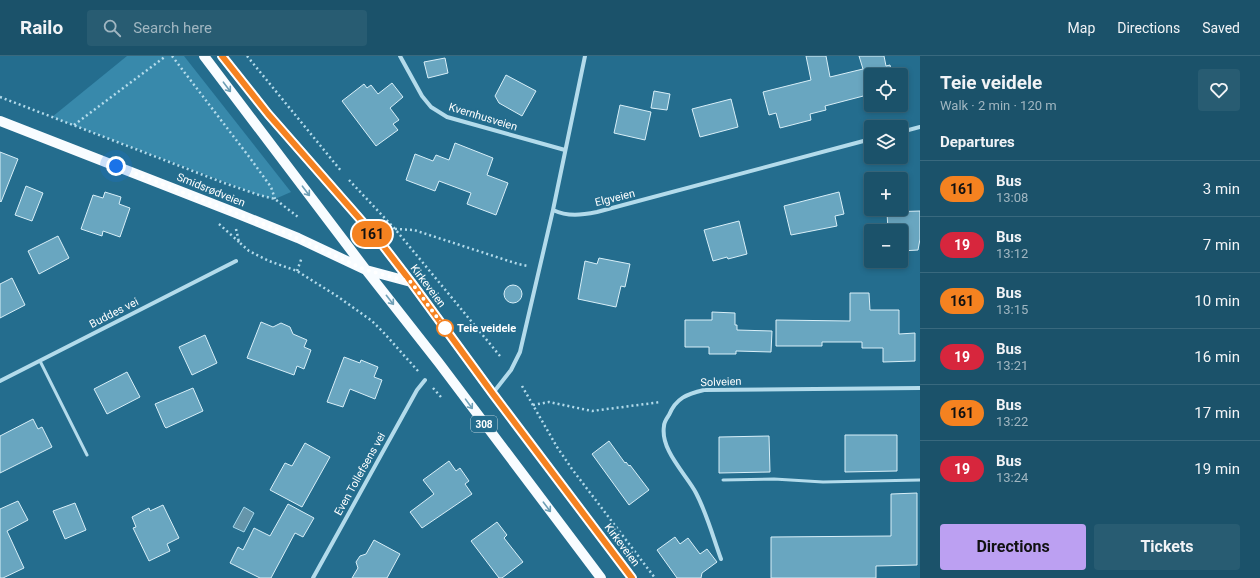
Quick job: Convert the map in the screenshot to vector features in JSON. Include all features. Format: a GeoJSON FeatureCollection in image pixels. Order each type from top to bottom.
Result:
{"type":"FeatureCollection","features":[{"type":"Feature","properties":{"kind":"main road","name":"308"},"geometry":{"type":"LineString","coordinates":[[204,56],[366,270],[439,363],[601,578]]}},
{"type":"Feature","properties":{"kind":"main road","name":"Kirkeveien"},"geometry":{"type":"LineString","coordinates":[[222,56],[268,114],[381,243],[632,578]]}},
{"type":"Feature","properties":{"kind":"main road","name":"Smidsrødveien"},"geometry":{"type":"LineString","coordinates":[[0,121],[298,238],[366,270],[411,282]]}},
{"type":"Feature","properties":{"kind":"street","name":"Kvernhusveien"},"geometry":{"type":"LineString","coordinates":[[400,56],[422,96],[431,107],[447,117],[566,150]]}},
{"type":"Feature","properties":{"kind":"street"},"geometry":{"type":"LineString","coordinates":[[493,394],[511,370],[520,352],[553,210],[585,56]]}},
{"type":"Feature","properties":{"kind":"street"},"geometry":{"type":"LineString","coordinates":[[908,130],[920,127]]}},
{"type":"Feature","properties":{"kind":"street","name":"Elgveien"},"geometry":{"type":"LineString","coordinates":[[553,210],[571,215],[583,215],[597,212],[864,141]]}},
{"type":"Feature","properties":{"kind":"street","name":"Buddes vei"},"geometry":{"type":"LineString","coordinates":[[0,381],[236,261]]}},
{"type":"Feature","properties":{"kind":"street","name":"Even Tollefsens vei"},"geometry":{"type":"LineString","coordinates":[[313,578],[417,390],[425,380]]}},
{"type":"Feature","properties":{"kind":"street","name":"Solveien"},"geometry":{"type":"LineString","coordinates":[[680,399],[689,393],[704,390],[920,388]]}},
{"type":"Feature","properties":{"kind":"street"},"geometry":{"type":"LineString","coordinates":[[680,399],[671,410],[664,426],[665,443],[675,462],[697,495],[721,559]]}},
{"type":"Feature","properties":{"kind":"lane"},"geometry":{"type":"LineString","coordinates":[[40,362],[87,456]]}},
{"type":"Feature","properties":{"kind":"lane"},"geometry":{"type":"LineString","coordinates":[[723,480],[774,479],[823,482],[920,480]]}},
{"type":"Feature","properties":{"kind":"path"},"geometry":{"type":"LineString","coordinates":[[74,125],[166,56]]}},
{"type":"Feature","properties":{"kind":"path"},"geometry":{"type":"LineString","coordinates":[[172,56],[254,164],[270,187],[275,199]]}},
{"type":"Feature","properties":{"kind":"path"},"geometry":{"type":"LineString","coordinates":[[247,56],[346,178],[395,229],[500,356]]}},
{"type":"Feature","properties":{"kind":"path"},"geometry":{"type":"LineString","coordinates":[[0,97],[224,183],[275,199],[298,217]]}},
{"type":"Feature","properties":{"kind":"path"},"geometry":{"type":"LineString","coordinates":[[236,213],[235,222],[239,242],[249,251],[297,271],[337,296],[372,321],[425,380]]}},
{"type":"Feature","properties":{"kind":"path"},"geometry":{"type":"LineString","coordinates":[[395,229],[414,230],[518,264],[540,269]]}},
{"type":"Feature","properties":{"kind":"path"},"geometry":{"type":"LineString","coordinates":[[297,271],[302,257]]}},
{"type":"Feature","properties":{"kind":"path"},"geometry":{"type":"LineString","coordinates":[[522,386],[557,447],[572,469],[655,578]]}},
{"type":"Feature","properties":{"kind":"path"},"geometry":{"type":"LineString","coordinates":[[533,405],[549,402],[592,411],[680,399]]}},
{"type":"Feature","properties":{"kind":"shaded area"},"geometry":{"type":"Polygon","coordinates":[[[127,56],[184,56],[291,192],[275,199],[259,195],[52,117],[127,56]]]}},
{"type":"Feature","properties":{"kind":"shaded area"},"geometry":{"type":"Polygon","coordinates":[[[244,507],[254,513],[244,532],[233,527],[244,507]]]}},
{"type":"Feature","properties":{"kind":"building"},"geometry":{"type":"Polygon","coordinates":[[[806,56],[826,56],[830,77],[863,69],[859,56],[884,56],[886,66],[890,65],[891,68],[864,68],[864,96],[825,106],[826,110],[810,114],[811,120],[780,128],[776,113],[769,115],[763,92],[811,80],[806,56]]]}},
{"type":"Feature","properties":{"kind":"building"},"geometry":{"type":"Polygon","coordinates":[[[445,58],[448,73],[428,78],[424,62],[445,58]]]}},
{"type":"Feature","properties":{"kind":"building"},"geometry":{"type":"Polygon","coordinates":[[[506,75],[536,91],[522,116],[499,103],[495,96],[506,75]]]}},
{"type":"Feature","properties":{"kind":"building"},"geometry":{"type":"Polygon","coordinates":[[[392,83],[403,97],[390,108],[399,120],[393,124],[398,130],[376,146],[342,101],[364,84],[367,88],[371,85],[378,94],[392,83]]]}},
{"type":"Feature","properties":{"kind":"building"},"geometry":{"type":"Polygon","coordinates":[[[654,91],[670,94],[667,110],[651,108],[654,91]]]}},
{"type":"Feature","properties":{"kind":"building"},"geometry":{"type":"Polygon","coordinates":[[[731,99],[738,127],[700,137],[692,109],[731,99]]]}},
{"type":"Feature","properties":{"kind":"building"},"geometry":{"type":"Polygon","coordinates":[[[620,105],[651,112],[645,140],[614,133],[620,105]]]}},
{"type":"Feature","properties":{"kind":"building"},"geometry":{"type":"Polygon","coordinates":[[[455,143],[493,158],[487,175],[508,183],[496,215],[467,204],[471,193],[439,181],[435,191],[406,180],[415,154],[433,161],[436,155],[449,160],[455,143]]]}},
{"type":"Feature","properties":{"kind":"building"},"geometry":{"type":"Polygon","coordinates":[[[0,152],[18,159],[1,202],[0,201],[0,152]]]}},
{"type":"Feature","properties":{"kind":"building"},"geometry":{"type":"Polygon","coordinates":[[[26,186],[43,193],[32,221],[15,215],[26,186]]]}},
{"type":"Feature","properties":{"kind":"building"},"geometry":{"type":"Polygon","coordinates":[[[105,192],[121,197],[119,204],[130,208],[120,237],[103,231],[102,236],[81,229],[93,195],[103,198],[105,192]]]}},
{"type":"Feature","properties":{"kind":"building"},"geometry":{"type":"Polygon","coordinates":[[[839,192],[844,214],[835,216],[837,226],[791,235],[784,206],[839,192]]]}},
{"type":"Feature","properties":{"kind":"building"},"geometry":{"type":"Polygon","coordinates":[[[908,211],[920,211],[920,239],[918,250],[908,251],[908,224],[888,224],[887,216],[908,216],[908,211]]]}},
{"type":"Feature","properties":{"kind":"building"},"geometry":{"type":"Polygon","coordinates":[[[739,221],[747,254],[713,261],[704,230],[739,221]]]}},
{"type":"Feature","properties":{"kind":"building"},"geometry":{"type":"Polygon","coordinates":[[[58,236],[69,258],[39,274],[28,251],[58,236]]]}},
{"type":"Feature","properties":{"kind":"building"},"geometry":{"type":"Polygon","coordinates":[[[599,258],[630,264],[625,287],[621,286],[616,307],[578,299],[585,261],[597,264],[599,258]]]}},
{"type":"Feature","properties":{"kind":"building"},"geometry":{"type":"Polygon","coordinates":[[[12,278],[25,305],[0,318],[0,284],[12,278]]]}},
{"type":"Feature","properties":{"kind":"building"},"geometry":{"type":"Polygon","coordinates":[[[513,285],[519,288],[522,294],[519,300],[513,303],[507,300],[504,294],[507,288],[513,285]]]}},
{"type":"Feature","properties":{"kind":"building"},"geometry":{"type":"Polygon","coordinates":[[[850,293],[869,293],[870,310],[899,310],[899,334],[915,333],[915,361],[883,362],[883,348],[862,348],[862,342],[822,342],[822,346],[776,346],[776,320],[850,321],[850,293]]]}},
{"type":"Feature","properties":{"kind":"building"},"geometry":{"type":"Polygon","coordinates":[[[712,312],[735,313],[735,325],[737,325],[737,330],[772,331],[771,352],[736,351],[736,354],[709,354],[709,347],[685,347],[685,320],[712,320],[712,312]]]}},
{"type":"Feature","properties":{"kind":"building"},"geometry":{"type":"Polygon","coordinates":[[[261,322],[273,327],[281,323],[290,327],[293,334],[307,340],[304,347],[311,350],[304,369],[297,366],[294,375],[247,358],[261,322]]]}},
{"type":"Feature","properties":{"kind":"building"},"geometry":{"type":"Polygon","coordinates":[[[205,335],[217,363],[192,375],[179,347],[205,335]]]}},
{"type":"Feature","properties":{"kind":"building"},"geometry":{"type":"Polygon","coordinates":[[[344,357],[360,363],[361,360],[378,367],[374,377],[382,380],[375,399],[350,389],[343,407],[327,402],[344,357]]]}},
{"type":"Feature","properties":{"kind":"building"},"geometry":{"type":"Polygon","coordinates":[[[127,372],[140,397],[107,414],[94,389],[127,372]]]}},
{"type":"Feature","properties":{"kind":"building"},"geometry":{"type":"Polygon","coordinates":[[[193,388],[203,411],[166,428],[155,404],[193,388]]]}},
{"type":"Feature","properties":{"kind":"building"},"geometry":{"type":"Polygon","coordinates":[[[33,419],[38,429],[42,427],[52,447],[0,473],[0,436],[33,419]]]}},
{"type":"Feature","properties":{"kind":"building"},"geometry":{"type":"Polygon","coordinates":[[[845,435],[897,435],[897,471],[845,472],[845,435]]]}},
{"type":"Feature","properties":{"kind":"building"},"geometry":{"type":"Polygon","coordinates":[[[769,436],[770,472],[719,473],[719,437],[769,436]]]}},
{"type":"Feature","properties":{"kind":"building"},"geometry":{"type":"Polygon","coordinates":[[[609,441],[625,463],[626,462],[629,466],[630,465],[649,490],[629,505],[592,454],[609,441]]]}},
{"type":"Feature","properties":{"kind":"building"},"geometry":{"type":"Polygon","coordinates":[[[305,443],[330,457],[302,507],[270,490],[285,463],[292,466],[305,443]]]}},
{"type":"Feature","properties":{"kind":"building"},"geometry":{"type":"Polygon","coordinates":[[[449,461],[456,471],[460,468],[469,481],[465,484],[472,494],[422,528],[410,512],[434,494],[423,480],[449,461]]]}},
{"type":"Feature","properties":{"kind":"building"},"geometry":{"type":"Polygon","coordinates":[[[917,493],[917,565],[876,566],[876,578],[771,578],[771,537],[891,536],[891,494],[917,493]]]}},
{"type":"Feature","properties":{"kind":"building"},"geometry":{"type":"Polygon","coordinates":[[[18,501],[28,520],[7,531],[24,568],[0,578],[0,509],[18,501]]]}},
{"type":"Feature","properties":{"kind":"building"},"geometry":{"type":"Polygon","coordinates":[[[75,503],[86,530],[65,539],[53,511],[75,503]]]}},
{"type":"Feature","properties":{"kind":"building"},"geometry":{"type":"Polygon","coordinates":[[[288,504],[314,518],[303,537],[295,533],[271,578],[260,578],[230,563],[238,547],[243,550],[254,528],[270,536],[288,504]]]}},
{"type":"Feature","properties":{"kind":"building"},"geometry":{"type":"Polygon","coordinates":[[[163,505],[179,538],[167,544],[170,551],[149,561],[133,528],[136,527],[132,517],[149,508],[150,511],[163,505]]]}},
{"type":"Feature","properties":{"kind":"building"},"geometry":{"type":"Polygon","coordinates":[[[497,522],[507,535],[504,538],[523,562],[502,578],[499,578],[471,541],[497,522]]]}},
{"type":"Feature","properties":{"kind":"building"},"geometry":{"type":"Polygon","coordinates":[[[675,537],[680,544],[688,538],[700,554],[707,549],[717,562],[702,573],[701,578],[677,578],[657,550],[675,537]]]}},
{"type":"Feature","properties":{"kind":"building"},"geometry":{"type":"Polygon","coordinates":[[[374,540],[400,554],[387,578],[352,578],[358,568],[356,562],[360,556],[366,554],[374,540]]]}},
{"type":"Feature","properties":{"kind":"bus line","name":"161"},"geometry":{"type":"LineString","coordinates":[[222,56],[268,114],[381,243],[632,578]]}},
{"type":"Feature","properties":{"kind":"place","name":"Teie veidele"},"geometry":{"type":"Point","coordinates":[445,328]}},
{"type":"Feature","properties":{"kind":"route"},"geometry":{"type":"LineString","coordinates":[[116,166],[188,193],[298,238],[366,270],[411,282],[445,328]]}}]}
